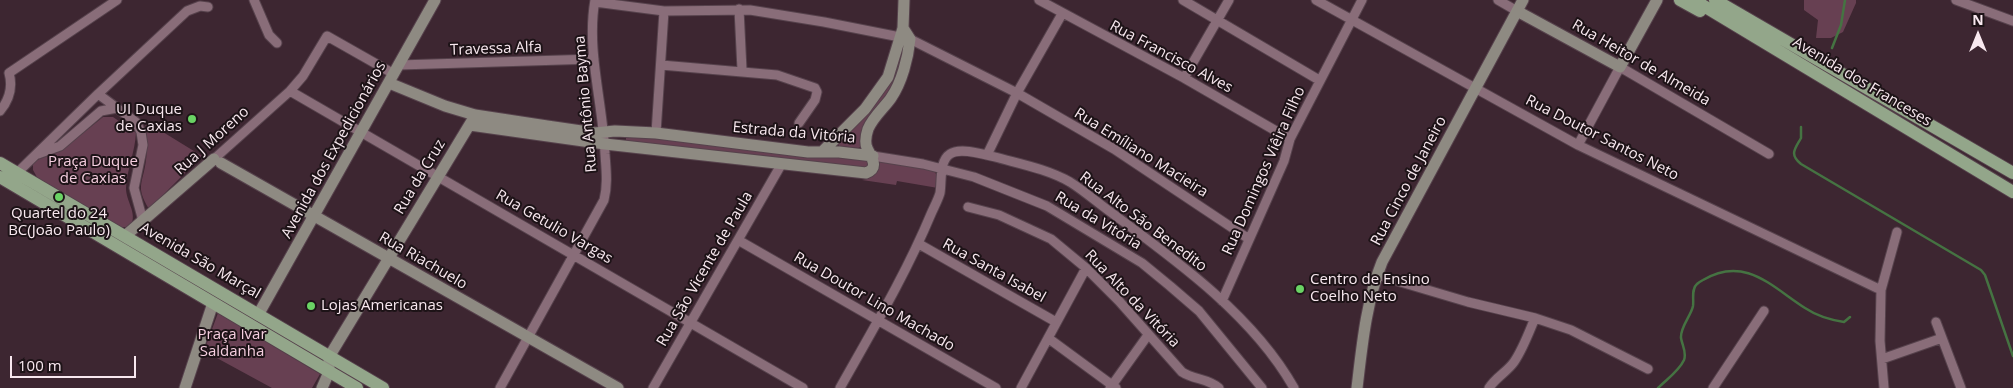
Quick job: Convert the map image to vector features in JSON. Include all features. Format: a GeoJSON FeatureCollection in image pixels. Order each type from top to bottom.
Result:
{"type":"FeatureCollection","features":[{"type":"Feature","properties":{"kind":"main road"},"geometry":{"type":"LineString","coordinates":[[1680,0],[1754,43],[1808,70]]}},
{"type":"Feature","properties":{"kind":"main road","name":"Avenida dos Franceses"},"geometry":{"type":"LineString","coordinates":[[1694,0],[1829,65],[2013,173]]}},
{"type":"Feature","properties":{"kind":"main road","name":"Avenida dos Franceses"},"geometry":{"type":"LineString","coordinates":[[1715,0],[1808,70],[2013,192]]}},
{"type":"Feature","properties":{"kind":"main road"},"geometry":{"type":"LineString","coordinates":[[1732,0],[1765,20],[1829,65]]}},
{"type":"Feature","properties":{"kind":"main road","name":"Avenida São Marçal"},"geometry":{"type":"LineString","coordinates":[[0,163],[383,388]]}},
{"type":"Feature","properties":{"kind":"main road","name":"Avenida São Marçal"},"geometry":{"type":"LineString","coordinates":[[0,177],[358,388]]}},
{"type":"Feature","properties":{"kind":"street"},"geometry":{"type":"LineString","coordinates":[[0,111],[5,104],[11,86],[9,73],[117,0]]}},
{"type":"Feature","properties":{"kind":"street"},"geometry":{"type":"LineString","coordinates":[[254,0],[269,35],[277,43]]}},
{"type":"Feature","properties":{"kind":"street","name":"Avenida dos Expedicionários"},"geometry":{"type":"LineString","coordinates":[[258,314],[435,0]]}},
{"type":"Feature","properties":{"kind":"street","name":"Rua Francisco Alves"},"geometry":{"type":"LineString","coordinates":[[1039,0],[1184,78],[1290,139]]}},
{"type":"Feature","properties":{"kind":"street"},"geometry":{"type":"LineString","coordinates":[[1183,0],[1319,80]]}},
{"type":"Feature","properties":{"kind":"street"},"geometry":{"type":"LineString","coordinates":[[1184,78],[1229,0]]}},
{"type":"Feature","properties":{"kind":"street","name":"Rua Doutor Santos Neto"},"geometry":{"type":"LineString","coordinates":[[1316,0],[1578,145],[1882,290]]}},
{"type":"Feature","properties":{"kind":"street","name":"Rua Domingos Viêira Filho"},"geometry":{"type":"LineString","coordinates":[[1222,301],[1284,161],[1290,139],[1362,0]]}},
{"type":"Feature","properties":{"kind":"street","name":"Rua Heitor de Almeida"},"geometry":{"type":"LineString","coordinates":[[1498,0],[1620,67],[1769,154]]}},
{"type":"Feature","properties":{"kind":"street","name":"Rua Cinco de Janeiro"},"geometry":{"type":"LineString","coordinates":[[1357,388],[1369,308],[1382,262],[1523,0]]}},
{"type":"Feature","properties":{"kind":"street"},"geometry":{"type":"LineString","coordinates":[[1578,145],[1657,0]]}},
{"type":"Feature","properties":{"kind":"street"},"geometry":{"type":"LineString","coordinates":[[1956,0],[2013,21]]}},
{"type":"Feature","properties":{"kind":"street","name":"Rua Emíliano Macieira"},"geometry":{"type":"LineString","coordinates":[[595,1],[664,11],[739,9],[904,34],[1017,93],[1114,149],[1249,240]]}},
{"type":"Feature","properties":{"kind":"street","name":"Rua Antônio Bayma"},"geometry":{"type":"LineString","coordinates":[[500,388],[604,200],[606,181],[605,144],[594,59],[592,25],[595,1]]}},
{"type":"Feature","properties":{"kind":"street"},"geometry":{"type":"LineString","coordinates":[[873,156],[867,148],[867,132],[872,121],[894,93],[905,64],[903,2]]}},
{"type":"Feature","properties":{"kind":"street"},"geometry":{"type":"LineString","coordinates":[[17,173],[187,11],[200,6],[208,6]]}},
{"type":"Feature","properties":{"kind":"street"},"geometry":{"type":"LineString","coordinates":[[739,9],[742,70]]}},
{"type":"Feature","properties":{"kind":"street"},"geometry":{"type":"LineString","coordinates":[[656,134],[664,11]]}},
{"type":"Feature","properties":{"kind":"street"},"geometry":{"type":"LineString","coordinates":[[987,155],[1017,93],[1062,14]]}},
{"type":"Feature","properties":{"kind":"street"},"geometry":{"type":"LineString","coordinates":[[823,151],[842,134],[879,92],[891,70],[904,34]]}},
{"type":"Feature","properties":{"kind":"street","name":"Estrada da Vitória"},"geometry":{"type":"LineString","coordinates":[[312,61],[328,36],[445,106],[472,120],[605,144],[866,174],[873,168],[873,156],[823,151],[808,152],[656,134],[615,131],[595,133],[472,120]]}},
{"type":"Feature","properties":{"kind":"street","name":"Travessa Alfa"},"geometry":{"type":"LineString","coordinates":[[394,74],[594,59]]}},
{"type":"Feature","properties":{"kind":"street","name":"Rua J Moreno"},"geometry":{"type":"LineString","coordinates":[[125,236],[218,161],[290,91],[303,76],[312,61]]}},
{"type":"Feature","properties":{"kind":"street"},"geometry":{"type":"LineString","coordinates":[[661,64],[742,70],[777,75],[816,89],[815,100],[799,123]]}},
{"type":"Feature","properties":{"kind":"street","name":"Rua Getulio Vargas"},"geometry":{"type":"LineString","coordinates":[[290,91],[803,388]]}},
{"type":"Feature","properties":{"kind":"street"},"geometry":{"type":"LineString","coordinates":[[98,94],[136,122],[143,145],[134,188],[143,221]]}},
{"type":"Feature","properties":{"kind":"street"},"geometry":{"type":"LineString","coordinates":[[35,154],[60,146],[101,111],[118,108]]}},
{"type":"Feature","properties":{"kind":"street","name":"Rua da Cruz"},"geometry":{"type":"LineString","coordinates":[[329,357],[472,120]]}},
{"type":"Feature","properties":{"kind":"street","name":"Rua Alto São Benedito"},"geometry":{"type":"LineString","coordinates":[[942,169],[947,156],[954,152],[987,155],[1043,171],[1069,182],[1144,236],[1222,301],[1272,355],[1294,388]]}},
{"type":"Feature","properties":{"kind":"street","name":"Rua da Vitória"},"geometry":{"type":"LineString","coordinates":[[873,156],[974,177],[1047,206],[1142,263],[1199,311],[1262,388]]}},
{"type":"Feature","properties":{"kind":"street","name":"Rua Riachuelo"},"geometry":{"type":"LineString","coordinates":[[218,161],[618,388]]}},
{"type":"Feature","properties":{"kind":"street","name":"Rua São Vicente de Paula"},"geometry":{"type":"LineString","coordinates":[[653,388],[781,165]]}},
{"type":"Feature","properties":{"kind":"street"},"geometry":{"type":"LineString","coordinates":[[840,388],[919,244],[939,197],[942,169]]}},
{"type":"Feature","properties":{"kind":"street","name":"Rua Alto da Vitória"},"geometry":{"type":"LineString","coordinates":[[968,207],[999,215],[1051,239],[1086,268],[1119,301],[1182,372],[1190,377],[1212,382],[1219,388]]}},
{"type":"Feature","properties":{"kind":"street"},"geometry":{"type":"LineString","coordinates":[[1884,388],[1880,341],[1882,290],[1898,232]]}},
{"type":"Feature","properties":{"kind":"street","name":"Rua Doutor Lino Machado"},"geometry":{"type":"LineString","coordinates":[[738,240],[996,388]]}},
{"type":"Feature","properties":{"kind":"street","name":"Rua Santa Isabel"},"geometry":{"type":"LineString","coordinates":[[919,244],[1056,322]]}},
{"type":"Feature","properties":{"kind":"street"},"geometry":{"type":"LineString","coordinates":[[1020,388],[1086,268]]}},
{"type":"Feature","properties":{"kind":"street"},"geometry":{"type":"LineString","coordinates":[[1377,275],[1468,302],[1535,318],[1571,330],[1648,369]]}},
{"type":"Feature","properties":{"kind":"street"},"geometry":{"type":"LineString","coordinates":[[185,388],[213,303]]}},
{"type":"Feature","properties":{"kind":"street"},"geometry":{"type":"LineString","coordinates":[[1713,388],[1764,311]]}},
{"type":"Feature","properties":{"kind":"street"},"geometry":{"type":"LineString","coordinates":[[1489,388],[1495,379],[1518,356],[1535,318]]}},
{"type":"Feature","properties":{"kind":"street"},"geometry":{"type":"LineString","coordinates":[[1936,322],[1961,388]]}},
{"type":"Feature","properties":{"kind":"street"},"geometry":{"type":"LineString","coordinates":[[1048,338],[1112,387],[1148,335]]}},
{"type":"Feature","properties":{"kind":"street"},"geometry":{"type":"LineString","coordinates":[[1882,359],[1942,338]]}},
{"type":"Feature","properties":{"kind":"street"},"geometry":{"type":"LineString","coordinates":[[322,388],[329,372],[329,357]]}},
{"type":"Feature","properties":{"kind":"green space"},"geometry":{"type":"Polygon","coordinates":[[[1804,0],[1856,0],[1856,3],[1843,32],[1831,38],[1816,38],[1818,20],[1804,10],[1804,0]]]}},
{"type":"Feature","properties":{"kind":"green space"},"geometry":{"type":"Polygon","coordinates":[[[906,42],[892,86],[861,147],[839,146],[838,144],[870,110],[901,44],[906,42]]]}},
{"type":"Feature","properties":{"kind":"green space","name":"Praça Duque de Caxias"},"geometry":{"type":"Polygon","coordinates":[[[103,117],[113,117],[136,133],[126,188],[133,219],[132,223],[127,227],[118,227],[38,179],[33,170],[33,164],[37,160],[62,150],[103,117]]]}},
{"type":"Feature","properties":{"kind":"green space","name":"Praça Duque de Caxias"},"geometry":{"type":"Polygon","coordinates":[[[145,121],[202,156],[149,209],[141,190],[147,150],[145,121]]]}},
{"type":"Feature","properties":{"kind":"green space"},"geometry":{"type":"Polygon","coordinates":[[[629,135],[860,156],[869,162],[868,169],[626,142],[626,138],[629,135]]]}},
{"type":"Feature","properties":{"kind":"green space"},"geometry":{"type":"Polygon","coordinates":[[[880,160],[930,169],[936,174],[938,188],[897,181],[896,185],[862,180],[873,176],[880,160]]]}},
{"type":"Feature","properties":{"kind":"green space","name":"Praça Ivar Saldanha"},"geometry":{"type":"Polygon","coordinates":[[[218,313],[320,374],[312,388],[272,388],[204,351],[218,313]]]}},
{"type":"Feature","properties":{"kind":"waterway"},"geometry":{"type":"LineString","coordinates":[[1832,48],[1841,25],[1845,0]]}},
{"type":"Feature","properties":{"kind":"waterway"},"geometry":{"type":"LineString","coordinates":[[1801,127],[1801,138],[1794,151],[1795,157],[1801,164],[1981,270],[1985,275],[2013,356]]}},
{"type":"Feature","properties":{"kind":"waterway"},"geometry":{"type":"LineString","coordinates":[[1658,388],[1676,371],[1684,360],[1685,351],[1681,334],[1693,306],[1695,286],[1718,273],[1745,272],[1769,283],[1805,308],[1819,315],[1844,322],[1850,317]]}},
{"type":"Feature","properties":{"kind":"place","name":"UI Duque de Caxias"},"geometry":{"type":"Point","coordinates":[192,119]}},
{"type":"Feature","properties":{"kind":"place","name":"Quartel do 24 BC(João Paulo)"},"geometry":{"type":"Point","coordinates":[59,197]}},
{"type":"Feature","properties":{"kind":"place","name":"Centro de Ensino Coelho Neto"},"geometry":{"type":"Point","coordinates":[1300,289]}},
{"type":"Feature","properties":{"kind":"place","name":"Lojas Americanas"},"geometry":{"type":"Point","coordinates":[311,306]}}]}
